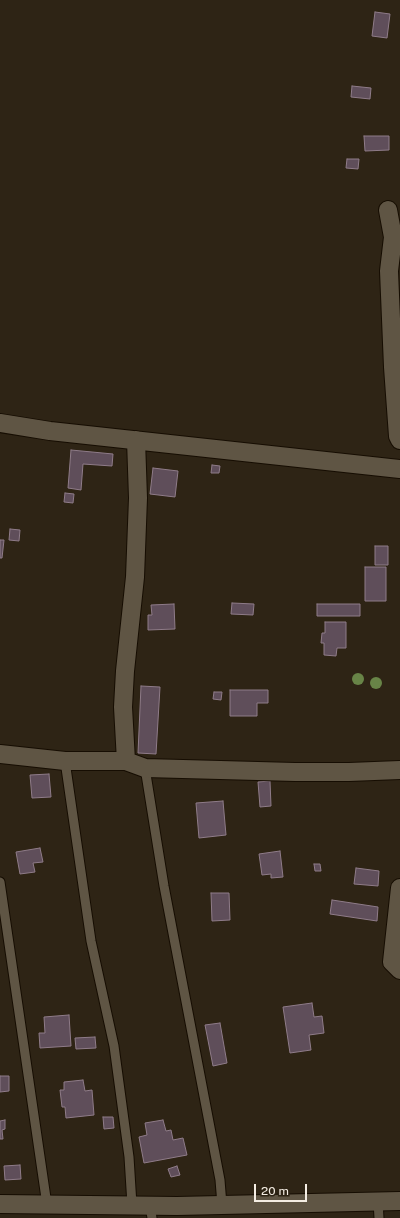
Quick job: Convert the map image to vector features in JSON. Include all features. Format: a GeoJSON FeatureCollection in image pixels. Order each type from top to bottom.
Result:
{"type":"FeatureCollection","features":[{"type":"Feature","properties":{"kind":"street"},"geometry":{"type":"LineString","coordinates":[[388,210],[393,237],[389,271],[396,367],[398,436],[400,440]]}},
{"type":"Feature","properties":{"kind":"street"},"geometry":{"type":"LineString","coordinates":[[0,423],[50,432],[400,469]]}},
{"type":"Feature","properties":{"kind":"street"},"geometry":{"type":"LineString","coordinates":[[126,761],[123,707],[125,671],[135,577],[138,498],[136,440]]}},
{"type":"Feature","properties":{"kind":"street"},"geometry":{"type":"LineString","coordinates":[[0,754],[65,760],[126,761],[145,768],[302,772],[400,770]]}},
{"type":"Feature","properties":{"kind":"street"},"geometry":{"type":"LineString","coordinates":[[400,888],[392,962],[400,970]]}},
{"type":"Feature","properties":{"kind":"street"},"geometry":{"type":"LineString","coordinates":[[0,1204],[132,1205],[151,1212],[222,1205],[379,1210],[400,1201]]}},
{"type":"Feature","properties":{"kind":"lane"},"geometry":{"type":"LineString","coordinates":[[65,760],[91,941],[114,1046],[129,1157],[132,1205]]}},
{"type":"Feature","properties":{"kind":"lane"},"geometry":{"type":"LineString","coordinates":[[145,768],[164,886],[220,1180],[222,1205]]}},
{"type":"Feature","properties":{"kind":"lane"},"geometry":{"type":"LineString","coordinates":[[0,882],[47,1205]]}},
{"type":"Feature","properties":{"kind":"building"},"geometry":{"type":"Polygon","coordinates":[[[375,12],[390,14],[387,38],[372,36],[375,12]]]}},
{"type":"Feature","properties":{"kind":"building"},"geometry":{"type":"Polygon","coordinates":[[[352,86],[371,88],[370,99],[351,97],[352,86]]]}},
{"type":"Feature","properties":{"kind":"building"},"geometry":{"type":"Polygon","coordinates":[[[364,136],[389,136],[389,150],[365,151],[364,136]]]}},
{"type":"Feature","properties":{"kind":"building"},"geometry":{"type":"Polygon","coordinates":[[[347,159],[359,159],[358,169],[346,168],[347,159]]]}},
{"type":"Feature","properties":{"kind":"building"},"geometry":{"type":"Polygon","coordinates":[[[71,450],[113,454],[112,466],[83,464],[81,490],[68,488],[71,450]]]}},
{"type":"Feature","properties":{"kind":"building"},"geometry":{"type":"Polygon","coordinates":[[[212,465],[220,466],[219,473],[211,473],[212,465]]]}},
{"type":"Feature","properties":{"kind":"building"},"geometry":{"type":"Polygon","coordinates":[[[153,468],[178,471],[175,497],[150,494],[153,468]]]}},
{"type":"Feature","properties":{"kind":"building"},"geometry":{"type":"Polygon","coordinates":[[[65,493],[74,494],[73,503],[64,502],[65,493]]]}},
{"type":"Feature","properties":{"kind":"building"},"geometry":{"type":"Polygon","coordinates":[[[10,529],[20,530],[19,541],[9,540],[10,529]]]}},
{"type":"Feature","properties":{"kind":"building"},"geometry":{"type":"Polygon","coordinates":[[[0,540],[4,540],[2,558],[0,558],[0,540]]]}},
{"type":"Feature","properties":{"kind":"building"},"geometry":{"type":"Polygon","coordinates":[[[375,546],[388,546],[388,565],[375,565],[375,546]]]}},
{"type":"Feature","properties":{"kind":"building"},"geometry":{"type":"Polygon","coordinates":[[[365,567],[386,567],[386,601],[365,601],[365,567]]]}},
{"type":"Feature","properties":{"kind":"building"},"geometry":{"type":"Polygon","coordinates":[[[232,603],[254,604],[253,615],[231,614],[232,603]]]}},
{"type":"Feature","properties":{"kind":"building"},"geometry":{"type":"Polygon","coordinates":[[[174,604],[175,629],[148,630],[148,615],[152,615],[151,605],[174,604]]]}},
{"type":"Feature","properties":{"kind":"building"},"geometry":{"type":"Polygon","coordinates":[[[317,604],[360,604],[360,616],[317,616],[317,604]]]}},
{"type":"Feature","properties":{"kind":"building"},"geometry":{"type":"Polygon","coordinates":[[[325,622],[346,622],[346,648],[337,648],[336,656],[324,655],[324,643],[321,643],[322,633],[325,633],[325,622]]]}},
{"type":"Feature","properties":{"kind":"building"},"geometry":{"type":"Polygon","coordinates":[[[141,686],[160,687],[156,754],[138,753],[141,686]]]}},
{"type":"Feature","properties":{"kind":"building"},"geometry":{"type":"Polygon","coordinates":[[[230,690],[268,690],[268,703],[257,703],[257,716],[230,716],[230,690]]]}},
{"type":"Feature","properties":{"kind":"building"},"geometry":{"type":"Polygon","coordinates":[[[214,692],[222,692],[221,700],[213,699],[214,692]]]}},
{"type":"Feature","properties":{"kind":"building"},"geometry":{"type":"Polygon","coordinates":[[[49,774],[51,797],[32,798],[30,775],[49,774]]]}},
{"type":"Feature","properties":{"kind":"building"},"geometry":{"type":"Polygon","coordinates":[[[270,781],[271,806],[260,807],[258,782],[270,781]]]}},
{"type":"Feature","properties":{"kind":"building"},"geometry":{"type":"Polygon","coordinates":[[[223,801],[226,835],[199,838],[196,803],[223,801]]]}},
{"type":"Feature","properties":{"kind":"building"},"geometry":{"type":"Polygon","coordinates":[[[40,848],[43,862],[33,863],[35,872],[20,874],[16,852],[40,848]]]}},
{"type":"Feature","properties":{"kind":"building"},"geometry":{"type":"Polygon","coordinates":[[[280,851],[283,877],[271,878],[271,874],[262,875],[259,854],[280,851]]]}},
{"type":"Feature","properties":{"kind":"building"},"geometry":{"type":"Polygon","coordinates":[[[314,864],[320,864],[321,871],[315,871],[314,864]]]}},
{"type":"Feature","properties":{"kind":"building"},"geometry":{"type":"Polygon","coordinates":[[[356,868],[379,871],[378,886],[354,884],[356,868]]]}},
{"type":"Feature","properties":{"kind":"building"},"geometry":{"type":"Polygon","coordinates":[[[211,893],[229,893],[230,920],[212,921],[211,893]]]}},
{"type":"Feature","properties":{"kind":"building"},"geometry":{"type":"Polygon","coordinates":[[[332,900],[378,907],[377,921],[330,914],[332,900]]]}},
{"type":"Feature","properties":{"kind":"building"},"geometry":{"type":"Polygon","coordinates":[[[312,1003],[314,1017],[322,1016],[324,1033],[309,1035],[311,1050],[290,1053],[283,1007],[312,1003]]]}},
{"type":"Feature","properties":{"kind":"building"},"geometry":{"type":"Polygon","coordinates":[[[69,1015],[71,1046],[40,1048],[39,1033],[45,1033],[44,1017],[69,1015]]]}},
{"type":"Feature","properties":{"kind":"building"},"geometry":{"type":"Polygon","coordinates":[[[220,1023],[227,1063],[213,1066],[205,1025],[220,1023]]]}},
{"type":"Feature","properties":{"kind":"building"},"geometry":{"type":"Polygon","coordinates":[[[95,1037],[96,1048],[76,1049],[75,1038],[95,1037]]]}},
{"type":"Feature","properties":{"kind":"building"},"geometry":{"type":"Polygon","coordinates":[[[0,1076],[9,1076],[9,1091],[0,1092],[0,1076]]]}},
{"type":"Feature","properties":{"kind":"building"},"geometry":{"type":"Polygon","coordinates":[[[83,1080],[85,1091],[92,1090],[94,1115],[66,1118],[65,1107],[62,1107],[60,1090],[64,1090],[64,1082],[83,1080]]]}},
{"type":"Feature","properties":{"kind":"building"},"geometry":{"type":"Polygon","coordinates":[[[103,1117],[113,1117],[114,1128],[104,1129],[103,1117]]]}},
{"type":"Feature","properties":{"kind":"building"},"geometry":{"type":"Polygon","coordinates":[[[5,1120],[5,1129],[2,1130],[3,1139],[0,1139],[0,1121],[5,1120]]]}},
{"type":"Feature","properties":{"kind":"building"},"geometry":{"type":"Polygon","coordinates":[[[163,1120],[166,1131],[171,1130],[173,1140],[183,1138],[187,1155],[144,1163],[139,1137],[147,1135],[145,1123],[163,1120]]]}},
{"type":"Feature","properties":{"kind":"building"},"geometry":{"type":"Polygon","coordinates":[[[20,1165],[21,1179],[5,1180],[4,1166],[20,1165]]]}},
{"type":"Feature","properties":{"kind":"building"},"geometry":{"type":"Polygon","coordinates":[[[177,1166],[180,1175],[171,1177],[168,1169],[177,1166]]]}}]}
